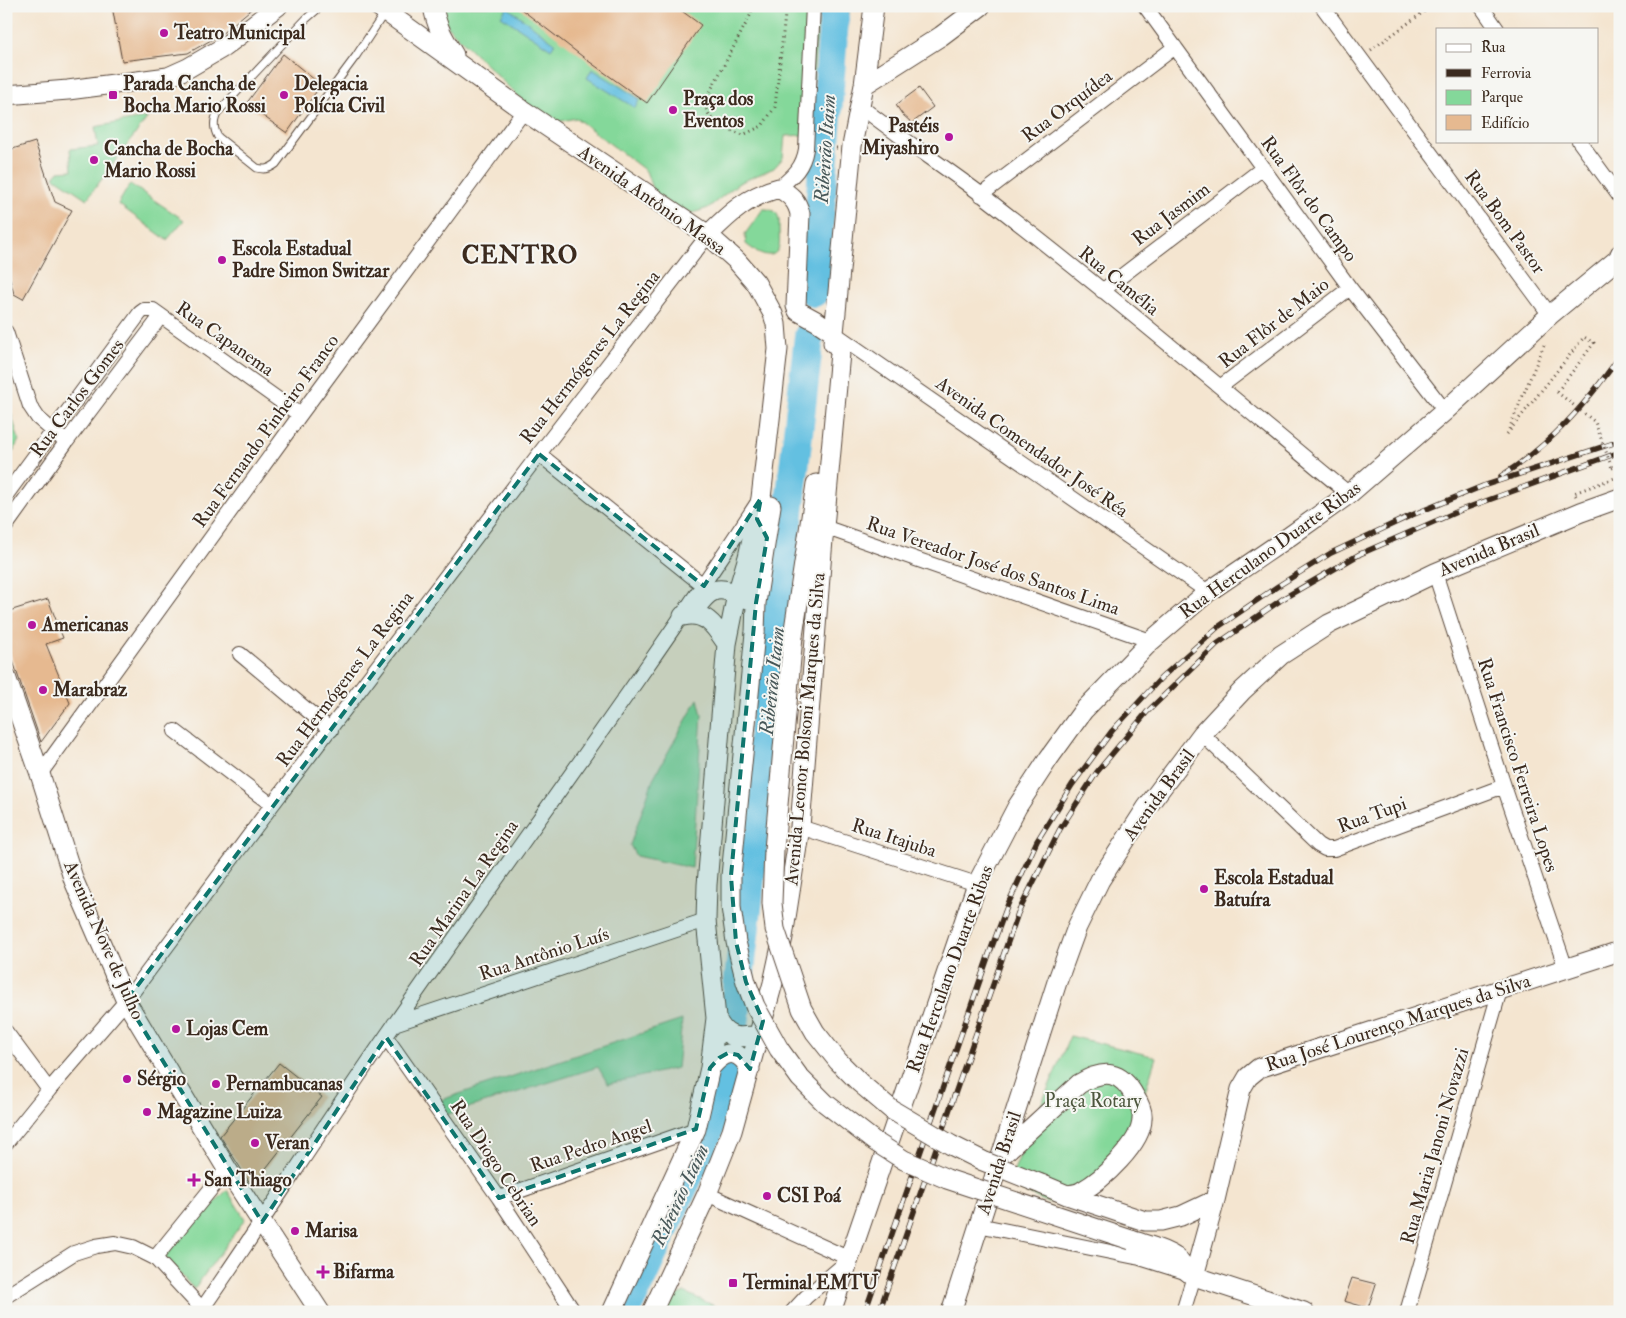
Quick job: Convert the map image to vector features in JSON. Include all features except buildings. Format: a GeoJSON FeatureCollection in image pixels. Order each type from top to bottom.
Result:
{"type":"FeatureCollection","features":[{"type":"Feature","properties":{"kind":"main road"},"geometry":{"type":"LineString","coordinates":[[6,95],[68,90],[168,77],[188,68],[224,46],[278,6]]}},
{"type":"Feature","properties":{"kind":"main road","name":"Avenida Antônio Massa"},"geometry":{"type":"LineString","coordinates":[[433,6],[435,20],[441,34],[461,65]]}},
{"type":"Feature","properties":{"kind":"main road","name":"Avenida Leonor Bolsoni Marques da Silva"},"geometry":{"type":"LineString","coordinates":[[874,6],[864,84],[852,154],[822,444],[793,636],[774,850],[772,904],[775,929],[802,1009],[814,1032],[860,1084],[892,1110],[959,1149],[983,1161],[1067,1195]]}},
{"type":"Feature","properties":{"kind":"main road"},"geometry":{"type":"LineString","coordinates":[[864,84],[941,36],[981,6]]}},
{"type":"Feature","properties":{"kind":"main road","name":"Avenida Antônio Massa"},"geometry":{"type":"LineString","coordinates":[[382,9],[524,111],[708,235],[736,260],[756,283],[773,314],[776,324],[778,349],[761,498]]}},
{"type":"Feature","properties":{"kind":"main road"},"geometry":{"type":"LineString","coordinates":[[708,235],[742,203],[768,190],[779,188],[790,195],[798,203],[800,214],[796,306],[798,311],[834,334]]}},
{"type":"Feature","properties":{"kind":"main road","name":"Rua Herculano Duarte Ribas"},"geometry":{"type":"LineString","coordinates":[[831,1312],[977,884],[1017,807],[1083,711],[1151,641],[1208,592],[1349,494],[1619,256]]}},
{"type":"Feature","properties":{"kind":"main road"},"geometry":{"type":"LineString","coordinates":[[773,314],[783,330],[787,365],[780,440],[756,603],[755,633],[731,876],[731,907],[736,942],[746,982],[755,1006],[779,1049],[800,1078],[825,1103],[874,1141],[904,1160],[947,1179],[1160,1249],[1178,1258],[1190,1274],[1304,1312]]}},
{"type":"Feature","properties":{"kind":"main road","name":"Avenida Leonor Bolsoni Marques da Silva"},"geometry":{"type":"LineString","coordinates":[[652,1312],[707,1194],[732,1132],[774,983],[783,937],[800,827],[840,353],[834,334]]}},
{"type":"Feature","properties":{"kind":"main road"},"geometry":{"type":"LineString","coordinates":[[612,1312],[696,1129],[710,1068],[716,1018],[706,920],[707,885],[727,644],[737,594],[748,557],[761,498]]}},
{"type":"Feature","properties":{"kind":"main road","name":"Avenida Brasil"},"geometry":{"type":"LineString","coordinates":[[951,1312],[1057,982],[1077,928],[1100,880],[1147,807],[1202,734],[1242,691],[1281,655],[1329,624],[1435,573],[1581,512],[1620,498]]}},
{"type":"Feature","properties":{"kind":"main road"},"geometry":{"type":"LineString","coordinates":[[757,519],[767,538]]}},
{"type":"Feature","properties":{"kind":"main road"},"geometry":{"type":"LineString","coordinates":[[687,615],[712,591],[726,590],[756,603]]}},
{"type":"Feature","properties":{"kind":"main road"},"geometry":{"type":"LineString","coordinates":[[687,615],[702,617],[709,622],[727,644]]}},
{"type":"Feature","properties":{"kind":"main road","name":"Avenida Nove de Julho"},"geometry":{"type":"LineString","coordinates":[[6,677],[40,774],[74,881],[126,1001],[228,1169],[320,1312]]}},
{"type":"Feature","properties":{"kind":"main road","name":"Rua José Lourenço Marques da Silva"},"geometry":{"type":"LineString","coordinates":[[1190,1274],[1215,1200],[1241,1089],[1248,1077],[1259,1068],[1620,951]]}},
{"type":"Feature","properties":{"kind":"main road"},"geometry":{"type":"LineString","coordinates":[[716,1018],[720,1027],[731,1036],[760,1035]]}},
{"type":"Feature","properties":{"kind":"main road"},"geometry":{"type":"LineString","coordinates":[[710,1068],[719,1058],[728,1053],[738,1055],[745,1060],[750,1069]]}},
{"type":"Feature","properties":{"kind":"main road"},"geometry":{"type":"LineString","coordinates":[[1002,1156],[1079,1084],[1092,1076],[1106,1074],[1119,1077],[1130,1088],[1139,1104],[1142,1119],[1140,1129],[1127,1152],[1105,1176],[1081,1192],[1067,1195]]}},
{"type":"Feature","properties":{"kind":"main road"},"geometry":{"type":"LineString","coordinates":[[1067,1195],[1145,1221],[1161,1221],[1181,1216],[1215,1200]]}},
{"type":"Feature","properties":{"kind":"street"},"geometry":{"type":"LineString","coordinates":[[779,188],[800,169],[804,160],[813,6]]}},
{"type":"Feature","properties":{"kind":"street","name":"Rua Flôr do Campo"},"geometry":{"type":"LineString","coordinates":[[1145,6],[1350,288],[1445,411]]}},
{"type":"Feature","properties":{"kind":"street","name":"Rua Bom Pastor"},"geometry":{"type":"LineString","coordinates":[[1322,6],[1550,315]]}},
{"type":"Feature","properties":{"kind":"street"},"geometry":{"type":"LineString","coordinates":[[1481,6],[1496,28]]}},
{"type":"Feature","properties":{"kind":"street","name":"Rua Orquídea"},"geometry":{"type":"LineString","coordinates":[[981,195],[1175,47]]}},
{"type":"Feature","properties":{"kind":"street","name":"Rua Camélia"},"geometry":{"type":"LineString","coordinates":[[860,106],[886,127],[981,195],[1102,291],[1349,494]]}},
{"type":"Feature","properties":{"kind":"street","name":"Rua Fernando Pinheiro Franco"},"geometry":{"type":"LineString","coordinates":[[40,774],[300,415],[524,111]]}},
{"type":"Feature","properties":{"kind":"street"},"geometry":{"type":"LineString","coordinates":[[1580,142],[1620,197]]}},
{"type":"Feature","properties":{"kind":"street","name":"Rua Jasmim"},"geometry":{"type":"LineString","coordinates":[[1102,291],[1263,168]]}},
{"type":"Feature","properties":{"kind":"street","name":"Rua Hermógenes La Regina"},"geometry":{"type":"LineString","coordinates":[[6,1142],[126,1001],[272,805],[708,235]]}},
{"type":"Feature","properties":{"kind":"street","name":"Rua Flôr de Maio"},"geometry":{"type":"LineString","coordinates":[[1220,387],[1350,288]]}},
{"type":"Feature","properties":{"kind":"street","name":"Rua Carlos Gomes"},"geometry":{"type":"LineString","coordinates":[[6,495],[140,313],[144,310],[157,313],[6,526]]}},
{"type":"Feature","properties":{"kind":"street","name":"Rua Capanema"},"geometry":{"type":"LineString","coordinates":[[157,313],[300,415]]}},
{"type":"Feature","properties":{"kind":"street"},"geometry":{"type":"LineString","coordinates":[[6,332],[30,406],[38,418],[67,441]]}},
{"type":"Feature","properties":{"kind":"street","name":"Avenida Comendador José Réa"},"geometry":{"type":"LineString","coordinates":[[834,334],[1208,592]]}},
{"type":"Feature","properties":{"kind":"street"},"geometry":{"type":"LineString","coordinates":[[540,454],[704,586]]}},
{"type":"Feature","properties":{"kind":"street","name":"Rua Marina La Regina"},"geometry":{"type":"LineString","coordinates":[[201,1310],[394,1024],[687,615],[761,498]]}},
{"type":"Feature","properties":{"kind":"street","name":"Rua Vereador José dos Santos Lima"},"geometry":{"type":"LineString","coordinates":[[824,526],[1151,641]]}},
{"type":"Feature","properties":{"kind":"street","name":"Rua Francisco Ferreira Lopes"},"geometry":{"type":"LineString","coordinates":[[1435,573],[1566,969]]}},
{"type":"Feature","properties":{"kind":"street"},"geometry":{"type":"LineString","coordinates":[[240,654],[331,730]]}},
{"type":"Feature","properties":{"kind":"street"},"geometry":{"type":"LineString","coordinates":[[175,731],[272,805]]}},
{"type":"Feature","properties":{"kind":"street","name":"Rua Tupi"},"geometry":{"type":"LineString","coordinates":[[1202,734],[1318,845],[1325,849],[1343,846],[1504,786]]}},
{"type":"Feature","properties":{"kind":"street","name":"Rua Itajuba"},"geometry":{"type":"LineString","coordinates":[[800,827],[977,884]]}},
{"type":"Feature","properties":{"kind":"street","name":"Rua Antônio Luís"},"geometry":{"type":"LineString","coordinates":[[394,1024],[706,920]]}},
{"type":"Feature","properties":{"kind":"street","name":"Rua Maria Janoni Novazzi"},"geometry":{"type":"LineString","coordinates":[[1407,1312],[1500,990]]}},
{"type":"Feature","properties":{"kind":"street"},"geometry":{"type":"LineString","coordinates":[[6,1032],[49,1090]]}},
{"type":"Feature","properties":{"kind":"street","name":"Rua Diogo Cebrian"},"geometry":{"type":"LineString","coordinates":[[386,1037],[499,1198],[574,1312]]}},
{"type":"Feature","properties":{"kind":"street","name":"Rua Pedro Angel"},"geometry":{"type":"LineString","coordinates":[[499,1198],[696,1129]]}},
{"type":"Feature","properties":{"kind":"street"},"geometry":{"type":"LineString","coordinates":[[156,1258],[228,1169]]}},
{"type":"Feature","properties":{"kind":"street"},"geometry":{"type":"LineString","coordinates":[[707,1194],[850,1258],[792,1312]]}},
{"type":"Feature","properties":{"kind":"street"},"geometry":{"type":"LineString","coordinates":[[978,1225],[1140,1258],[1190,1274],[1183,1312]]}},
{"type":"Feature","properties":{"kind":"street"},"geometry":{"type":"LineString","coordinates":[[6,1296],[74,1253],[96,1246],[115,1243],[133,1247],[156,1258],[201,1310]]}},
{"type":"Feature","properties":{"kind":"lane"},"geometry":{"type":"LineString","coordinates":[[321,6],[306,19],[218,112],[214,120],[214,130],[218,137],[257,168],[270,168],[276,164],[356,56],[382,9]]}},
{"type":"Feature","properties":{"kind":"path"},"geometry":{"type":"LineString","coordinates":[[752,6],[751,14],[704,103],[708,115],[714,123],[742,135],[762,126],[774,107],[784,15],[781,6]]}},
{"type":"Feature","properties":{"kind":"path"},"geometry":{"type":"LineString","coordinates":[[1360,58],[1432,6]]}},
{"type":"Feature","properties":{"kind":"path"},"geometry":{"type":"LineString","coordinates":[[820,148],[837,148]]}},
{"type":"Feature","properties":{"kind":"path"},"geometry":{"type":"LineString","coordinates":[[1550,315],[1543,349],[1507,434],[1584,337],[1594,343],[1556,392],[1595,422],[1612,468],[1620,465]]}},
{"type":"Feature","properties":{"kind":"path"},"geometry":{"type":"LineString","coordinates":[[1574,493],[1620,476]]}},
{"type":"Feature","properties":{"kind":"highlighted area"},"geometry":{"type":"Polygon","coordinates":[[[539,454],[704,586],[761,498],[757,519],[767,538],[756,603],[731,876],[736,942],[746,982],[763,1021],[750,1069],[738,1055],[728,1053],[719,1058],[710,1068],[696,1129],[499,1198],[386,1037],[262,1222],[126,1001],[539,454]]]}},
{"type":"Feature","properties":{"kind":"green space","name":"Praça dos Eventos"},"geometry":{"type":"Polygon","coordinates":[[[444,6],[819,6],[808,135],[785,136],[783,158],[774,168],[739,183],[708,208],[693,213],[678,208],[654,194],[646,171],[576,118],[553,123],[525,103],[448,27],[443,15],[444,6]]]}},
{"type":"Feature","properties":{"kind":"green space"},"geometry":{"type":"Polygon","coordinates":[[[842,6],[850,6],[835,146],[829,145],[842,6]]]}},
{"type":"Feature","properties":{"kind":"green space","name":"Cancha de Bocha Mario Rossi"},"geometry":{"type":"Polygon","coordinates":[[[148,117],[87,199],[54,177],[59,171],[72,170],[70,149],[98,146],[95,127],[148,117]]]}},
{"type":"Feature","properties":{"kind":"green space"},"geometry":{"type":"Polygon","coordinates":[[[130,184],[184,220],[167,240],[118,204],[130,184]]]}},
{"type":"Feature","properties":{"kind":"green space"},"geometry":{"type":"Polygon","coordinates":[[[763,209],[774,211],[779,220],[779,246],[777,251],[769,255],[754,250],[746,244],[745,234],[763,209]]]}},
{"type":"Feature","properties":{"kind":"green space"},"geometry":{"type":"Polygon","coordinates":[[[6,397],[19,440],[6,465],[6,397]]]}},
{"type":"Feature","properties":{"kind":"green space"},"geometry":{"type":"Polygon","coordinates":[[[698,699],[702,715],[692,868],[636,856],[630,845],[654,777],[698,699]]]}},
{"type":"Feature","properties":{"kind":"green space"},"geometry":{"type":"Polygon","coordinates":[[[682,1020],[677,1068],[608,1084],[598,1067],[442,1116],[432,1103],[682,1020]]]}},
{"type":"Feature","properties":{"kind":"green space","name":"Praça Rotary"},"geometry":{"type":"Polygon","coordinates":[[[1070,1036],[1156,1057],[1137,1117],[1095,1198],[1048,1203],[1008,1184],[1070,1036]]]}},
{"type":"Feature","properties":{"kind":"green space"},"geometry":{"type":"Polygon","coordinates":[[[227,1190],[245,1219],[194,1289],[163,1255],[227,1190]]]}},
{"type":"Feature","properties":{"kind":"green space"},"geometry":{"type":"Polygon","coordinates":[[[684,1292],[728,1312],[665,1312],[676,1296],[684,1292]]]}},
{"type":"Feature","properties":{"kind":"water"},"geometry":{"type":"Polygon","coordinates":[[[507,7],[555,43],[551,49],[501,16],[507,7]]]}},
{"type":"Feature","properties":{"kind":"water"},"geometry":{"type":"Polygon","coordinates":[[[592,69],[640,99],[635,108],[587,78],[592,69]]]}},
{"type":"Feature","properties":{"kind":"waterway","name":"Ribeirão Itaim"},"geometry":{"type":"LineString","coordinates":[[814,292],[835,6]]}},
{"type":"Feature","properties":{"kind":"waterway","name":"Ribeirão Itaim"},"geometry":{"type":"LineString","coordinates":[[734,1025],[759,777],[809,336]]}},
{"type":"Feature","properties":{"kind":"waterway","name":"Ribeirão Itaim"},"geometry":{"type":"LineString","coordinates":[[626,1312],[708,1133],[726,1076]]}},
{"type":"Feature","properties":{"kind":"railway"},"geometry":{"type":"LineString","coordinates":[[1501,476],[1552,437],[1581,407],[1620,356]]}},
{"type":"Feature","properties":{"kind":"railway"},"geometry":{"type":"LineString","coordinates":[[865,1312],[1008,904],[1037,841],[1072,785],[1112,731],[1161,678],[1218,627],[1331,553],[1412,515],[1483,486],[1620,441]]}},
{"type":"Feature","properties":{"kind":"railway"},"geometry":{"type":"LineString","coordinates":[[879,1312],[1018,913],[1060,829],[1097,772],[1147,712],[1217,644],[1284,598],[1360,554],[1461,510],[1620,452]]}},
{"type":"Feature","properties":{"kind":"place","name":"Teatro Municipal"},"geometry":{"type":"Point","coordinates":[164,33]}},
{"type":"Feature","properties":{"kind":"place","name":"Parada Cancha de Bocha Mario Rossi"},"geometry":{"type":"Point","coordinates":[113,95]}},
{"type":"Feature","properties":{"kind":"place","name":"Delegacia Polícia Civil"},"geometry":{"type":"Point","coordinates":[284,95]}},
{"type":"Feature","properties":{"kind":"place","name":"Praça dos Eventos"},"geometry":{"type":"Point","coordinates":[673,110]}},
{"type":"Feature","properties":{"kind":"place","name":"Pastéis Miyashiro"},"geometry":{"type":"Point","coordinates":[949,137]}},
{"type":"Feature","properties":{"kind":"place","name":"Cancha de Bocha Mario Rossi"},"geometry":{"type":"Point","coordinates":[94,160]}},
{"type":"Feature","properties":{"kind":"place","name":"Escola Estadual Padre Simon Switzar"},"geometry":{"type":"Point","coordinates":[222,260]}},
{"type":"Feature","properties":{"kind":"place","name":"Americanas"},"geometry":{"type":"Point","coordinates":[32,625]}},
{"type":"Feature","properties":{"kind":"place","name":"Marabraz"},"geometry":{"type":"Point","coordinates":[43,690]}},
{"type":"Feature","properties":{"kind":"place","name":"Escola Estadual Batuíra"},"geometry":{"type":"Point","coordinates":[1204,889]}},
{"type":"Feature","properties":{"kind":"place","name":"Lojas Cem"},"geometry":{"type":"Point","coordinates":[176,1029]}},
{"type":"Feature","properties":{"kind":"place","name":"Sérgio"},"geometry":{"type":"Point","coordinates":[127,1079]}},
{"type":"Feature","properties":{"kind":"place","name":"Pernambucanas"},"geometry":{"type":"Point","coordinates":[216,1084]}},
{"type":"Feature","properties":{"kind":"place","name":"Magazine Luiza"},"geometry":{"type":"Point","coordinates":[147,1112]}},
{"type":"Feature","properties":{"kind":"place","name":"Veran"},"geometry":{"type":"Point","coordinates":[255,1143]}},
{"type":"Feature","properties":{"kind":"place","name":"San Thiago"},"geometry":{"type":"Point","coordinates":[194,1180]}},
{"type":"Feature","properties":{"kind":"place","name":"CSI Poá"},"geometry":{"type":"Point","coordinates":[767,1196]}},
{"type":"Feature","properties":{"kind":"place","name":"Marisa"},"geometry":{"type":"Point","coordinates":[295,1231]}},
{"type":"Feature","properties":{"kind":"place","name":"Bifarma"},"geometry":{"type":"Point","coordinates":[323,1272]}},
{"type":"Feature","properties":{"kind":"place","name":"Terminal EMTU"},"geometry":{"type":"Point","coordinates":[733,1283]}},
{"type":"Feature","properties":{"kind":"district","name":"CENTRO"},"geometry":{"type":"Point","coordinates":[520,255]}}]}
